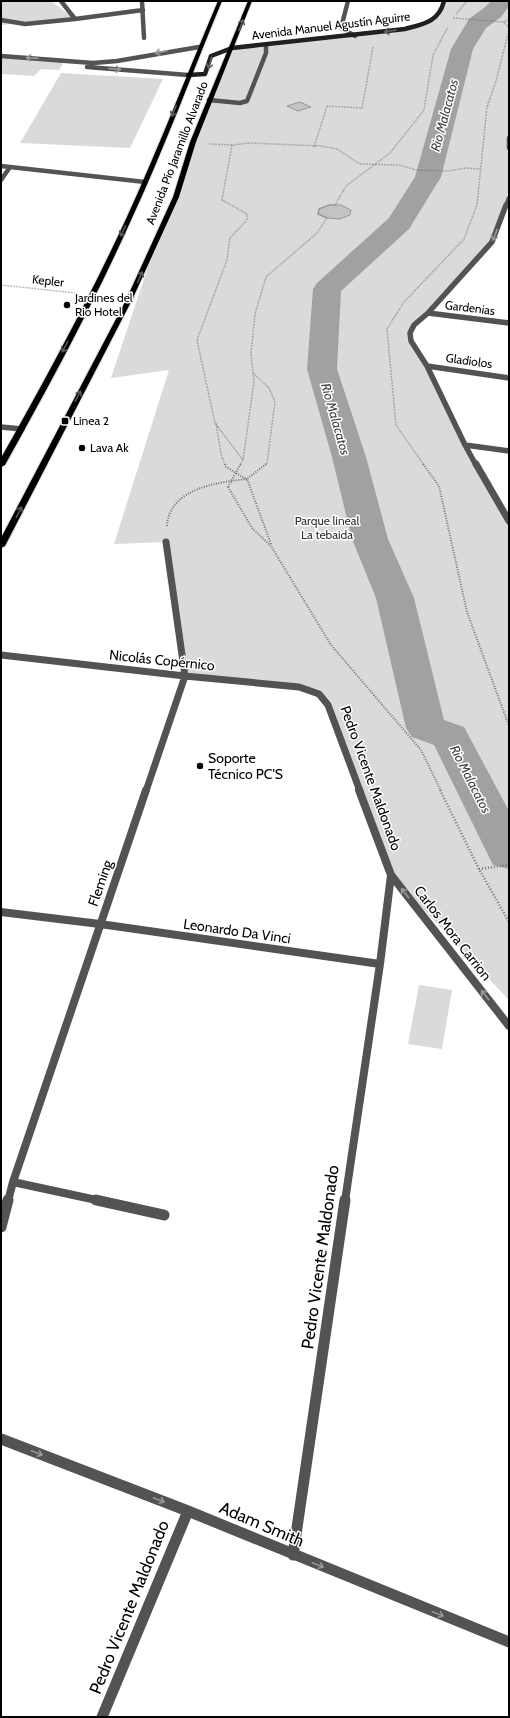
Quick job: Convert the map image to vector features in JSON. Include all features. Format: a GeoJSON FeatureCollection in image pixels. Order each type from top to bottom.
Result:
{"type":"FeatureCollection","features":[{"type":"Feature","properties":{"kind":"main road","name":"Avenida Pío Jaramillo Alvarado"},"geometry":{"type":"LineString","coordinates":[[1,465],[22,429],[93,294],[145,182],[199,47],[220,1]]}},
{"type":"Feature","properties":{"kind":"main road","name":"Avenida Pío Jaramillo Alvarado"},"geometry":{"type":"LineString","coordinates":[[1,546],[129,300],[176,197],[193,142],[250,1]]}},
{"type":"Feature","properties":{"kind":"main road","name":"Avenida Manuel Agustín Aguirre"},"geometry":{"type":"LineString","coordinates":[[188,75],[205,74],[212,56],[232,48],[355,36],[404,29],[428,22],[437,16],[442,10],[444,1]]}},
{"type":"Feature","properties":{"kind":"street"},"geometry":{"type":"LineString","coordinates":[[61,1],[75,19]]}},
{"type":"Feature","properties":{"kind":"street"},"geometry":{"type":"LineString","coordinates":[[142,1],[144,38]]}},
{"type":"Feature","properties":{"kind":"street"},"geometry":{"type":"LineString","coordinates":[[348,1],[341,28],[355,36]]}},
{"type":"Feature","properties":{"kind":"street"},"geometry":{"type":"LineString","coordinates":[[1,20],[25,24],[143,10]]}},
{"type":"Feature","properties":{"kind":"street"},"geometry":{"type":"LineString","coordinates":[[209,100],[240,103],[247,101],[266,53],[266,45]]}},
{"type":"Feature","properties":{"kind":"street"},"geometry":{"type":"LineString","coordinates":[[1,56],[80,62],[106,62],[180,48],[199,47]]}},
{"type":"Feature","properties":{"kind":"street"},"geometry":{"type":"LineString","coordinates":[[1,61],[188,75]]}},
{"type":"Feature","properties":{"kind":"street"},"geometry":{"type":"LineString","coordinates":[[100,68],[98,66],[106,62]]}},
{"type":"Feature","properties":{"kind":"street"},"geometry":{"type":"LineString","coordinates":[[509,140],[509,148]]}},
{"type":"Feature","properties":{"kind":"street"},"geometry":{"type":"LineString","coordinates":[[1,166],[145,182]]}},
{"type":"Feature","properties":{"kind":"street"},"geometry":{"type":"LineString","coordinates":[[1,180],[10,167]]}},
{"type":"Feature","properties":{"kind":"street"},"geometry":{"type":"LineString","coordinates":[[509,198],[492,242],[428,313],[414,325],[410,333],[411,341],[427,366],[465,445],[509,521]]}},
{"type":"Feature","properties":{"kind":"street","name":"Gardenias"},"geometry":{"type":"LineString","coordinates":[[428,313],[509,323]]}},
{"type":"Feature","properties":{"kind":"street","name":"Gladiolos"},"geometry":{"type":"LineString","coordinates":[[427,366],[509,378]]}},
{"type":"Feature","properties":{"kind":"street"},"geometry":{"type":"LineString","coordinates":[[1,427],[22,429]]}},
{"type":"Feature","properties":{"kind":"street"},"geometry":{"type":"LineString","coordinates":[[465,445],[509,451]]}},
{"type":"Feature","properties":{"kind":"street","name":"Fleming"},"geometry":{"type":"LineString","coordinates":[[1,1227],[14,1182],[184,676],[166,542]]}},
{"type":"Feature","properties":{"kind":"street","name":"Nicolás Copérnico"},"geometry":{"type":"LineString","coordinates":[[1,655],[184,676],[299,687],[319,694]]}},
{"type":"Feature","properties":{"kind":"street","name":"Pedro Vicente Maldonado"},"geometry":{"type":"LineString","coordinates":[[319,694],[328,705],[391,875]]}},
{"type":"Feature","properties":{"kind":"street"},"geometry":{"type":"LineString","coordinates":[[380,964],[391,875]]}},
{"type":"Feature","properties":{"kind":"street","name":"Carlos Mora Carrion"},"geometry":{"type":"LineString","coordinates":[[391,875],[509,1026]]}},
{"type":"Feature","properties":{"kind":"street","name":"Leonardo Da Vinci"},"geometry":{"type":"LineString","coordinates":[[1,912],[100,924],[380,964]]}},
{"type":"Feature","properties":{"kind":"street","name":"Pedro Vicente Maldonado"},"geometry":{"type":"LineString","coordinates":[[293,1555],[380,964]]}},
{"type":"Feature","properties":{"kind":"street"},"geometry":{"type":"LineString","coordinates":[[14,1182],[164,1215]]}},
{"type":"Feature","properties":{"kind":"street","name":"Adam Smith"},"geometry":{"type":"LineString","coordinates":[[1,1439],[188,1511],[509,1642]]}},
{"type":"Feature","properties":{"kind":"street","name":"Pedro Vicente Maldonado"},"geometry":{"type":"LineString","coordinates":[[102,1717],[188,1511]]}},
{"type":"Feature","properties":{"kind":"path"},"geometry":{"type":"LineString","coordinates":[[452,18],[463,8],[467,1]]}},
{"type":"Feature","properties":{"kind":"path"},"geometry":{"type":"LineString","coordinates":[[462,19],[504,22],[509,19]]}},
{"type":"Feature","properties":{"kind":"path"},"geometry":{"type":"LineString","coordinates":[[504,22],[509,29],[506,37]]}},
{"type":"Feature","properties":{"kind":"path"},"geometry":{"type":"LineString","coordinates":[[271,546],[252,528],[228,487],[243,460],[254,382],[251,354],[255,314],[266,277],[317,233],[327,218],[318,214],[319,209],[329,205],[335,205],[346,186],[390,153],[424,110],[433,55],[449,24]]}},
{"type":"Feature","properties":{"kind":"path"},"geometry":{"type":"LineString","coordinates":[[314,147],[327,106],[362,108],[374,42]]}},
{"type":"Feature","properties":{"kind":"path"},"geometry":{"type":"LineString","coordinates":[[193,142],[232,145],[250,143],[314,147],[321,146],[337,149],[360,164],[398,165],[416,170],[442,171],[466,168],[480,169]]}},
{"type":"Feature","properties":{"kind":"path"},"geometry":{"type":"LineString","coordinates":[[232,145],[222,200],[247,214],[247,220],[230,238],[227,260],[197,340],[216,423],[221,454],[226,467],[247,479],[271,546],[331,645],[421,750],[479,869],[509,922]]}},
{"type":"Feature","properties":{"kind":"path","name":"Kepler"},"geometry":{"type":"LineString","coordinates":[[1,285],[93,294]]}},
{"type":"Feature","properties":{"kind":"path"},"geometry":{"type":"LineString","coordinates":[[166,542],[167,519],[178,502],[193,490],[214,483],[247,479],[267,463],[275,402],[269,388],[253,373]]}},
{"type":"Feature","properties":{"kind":"path"},"geometry":{"type":"LineString","coordinates":[[216,423],[243,460]]}},
{"type":"Feature","properties":{"kind":"path"},"geometry":{"type":"LineString","coordinates":[[479,869],[509,865]]}},
{"type":"Feature","properties":{"kind":"green space"},"geometry":{"type":"Polygon","coordinates":[[[1,1],[51,1],[75,19],[1,25],[1,1]]]}},
{"type":"Feature","properties":{"kind":"green space","name":"Parque lineal La tebaida"},"geometry":{"type":"Polygon","coordinates":[[[444,1],[509,1],[509,198],[492,242],[414,325],[411,341],[465,445],[509,521],[509,1000],[391,875],[328,705],[319,694],[299,687],[185,676],[166,542],[114,544],[169,370],[111,378],[158,237],[176,197],[193,143],[232,48],[405,29],[437,16],[444,1]]]}},
{"type":"Feature","properties":{"kind":"green space"},"geometry":{"type":"Polygon","coordinates":[[[1,54],[66,59],[59,70],[41,69],[34,76],[1,74],[1,54]]]}},
{"type":"Feature","properties":{"kind":"green space"},"geometry":{"type":"Polygon","coordinates":[[[61,73],[163,79],[130,148],[20,143],[61,73]]]}},
{"type":"Feature","properties":{"kind":"green space"},"geometry":{"type":"Polygon","coordinates":[[[419,985],[452,990],[442,1049],[408,1044],[419,985]]]}},
{"type":"Feature","properties":{"kind":"building"},"geometry":{"type":"Polygon","coordinates":[[[300,102],[311,107],[298,111],[287,106],[300,102]]]}},
{"type":"Feature","properties":{"kind":"building"},"geometry":{"type":"Polygon","coordinates":[[[329,205],[341,205],[351,210],[350,215],[340,219],[327,218],[318,214],[319,209],[329,205]]]}},
{"type":"Feature","properties":{"kind":"waterway","name":"Rio Malacatos"},"geometry":{"type":"LineString","coordinates":[[502,1],[493,12],[477,24],[462,49],[428,177],[399,223],[327,289],[322,369],[349,457],[370,539],[395,598],[426,728],[450,736],[509,854]]}},
{"type":"Feature","properties":{"kind":"place","name":"Jardines del Rio Hotel"},"geometry":{"type":"Point","coordinates":[67,305]}},
{"type":"Feature","properties":{"kind":"place","name":"Linea 2"},"geometry":{"type":"Point","coordinates":[65,421]}},
{"type":"Feature","properties":{"kind":"place","name":"Lava Ak"},"geometry":{"type":"Point","coordinates":[82,448]}},
{"type":"Feature","properties":{"kind":"place","name":"Soporte Técnico PC'S"},"geometry":{"type":"Point","coordinates":[200,766]}}]}
